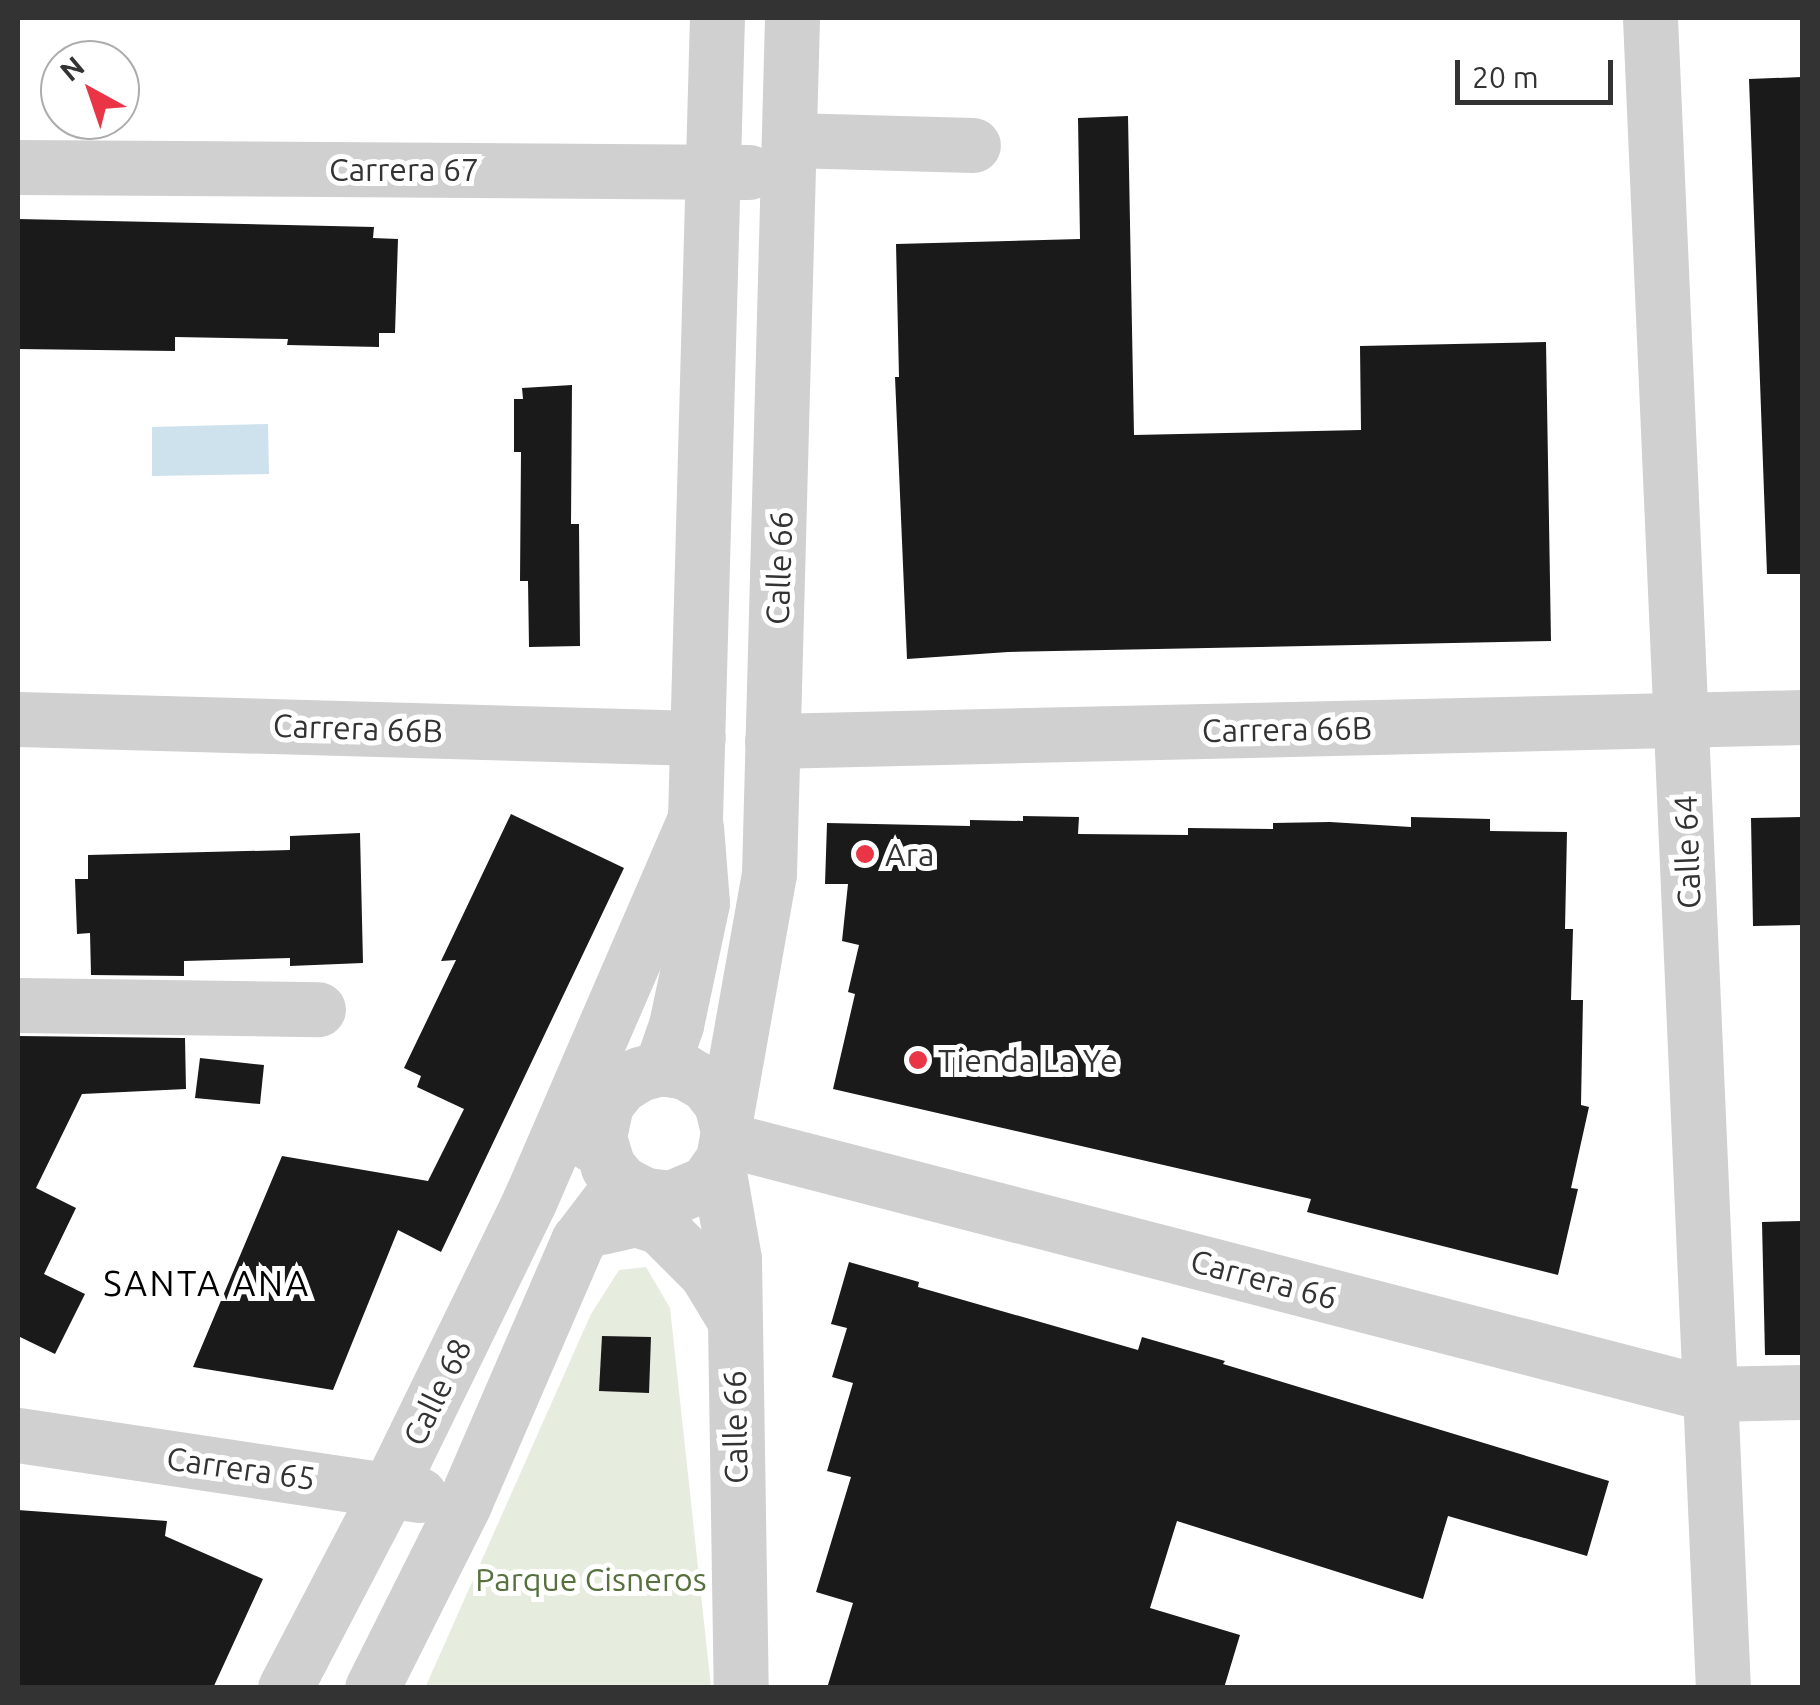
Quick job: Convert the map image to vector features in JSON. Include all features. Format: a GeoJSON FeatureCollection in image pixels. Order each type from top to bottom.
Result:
{"type":"FeatureCollection","features":[{"type":"Feature","properties":{"kind":"street"},"geometry":{"type":"LineString","coordinates":[[661,1068],[676,1025],[702,904],[695,820],[717,18]]}},
{"type":"Feature","properties":{"kind":"street","name":"Calle 66"},"geometry":{"type":"LineString","coordinates":[[741,1688],[719,1294],[734,1259],[724,1141],[769,874],[792,18]]}},
{"type":"Feature","properties":{"kind":"street","name":"Calle 64"},"geometry":{"type":"LineString","coordinates":[[1650,18],[1723,1688]]}},
{"type":"Feature","properties":{"kind":"street","name":"Carrera 67"},"geometry":{"type":"LineString","coordinates":[[18,166],[715,172],[791,157],[973,145]]}},
{"type":"Feature","properties":{"kind":"street"},"geometry":{"type":"LineString","coordinates":[[706,422],[784,420]]}},
{"type":"Feature","properties":{"kind":"street","name":"Carrera 66B"},"geometry":{"type":"LineString","coordinates":[[772,742],[1802,717]]}},
{"type":"Feature","properties":{"kind":"street","name":"Carrera 66B"},"geometry":{"type":"LineString","coordinates":[[18,719],[698,738]]}},
{"type":"Feature","properties":{"kind":"street"},"geometry":{"type":"LineString","coordinates":[[618,1153],[695,820]]}},
{"type":"Feature","properties":{"kind":"street"},"geometry":{"type":"LineString","coordinates":[[18,1006],[318,1009]]}},
{"type":"Feature","properties":{"kind":"street"},"geometry":{"type":"LineString","coordinates":[[618,1153],[698,1188],[724,1141],[706,1084],[684,1072],[661,1068],[638,1074],[620,1086],[602,1115],[618,1153],[719,1294]]}},
{"type":"Feature","properties":{"kind":"street","name":"Carrera 66"},"geometry":{"type":"LineString","coordinates":[[724,1141],[1709,1394],[1802,1392]]}},
{"type":"Feature","properties":{"kind":"street","name":"Calle 68"},"geometry":{"type":"LineString","coordinates":[[285,1688],[389,1489],[530,1202],[618,1153]]}},
{"type":"Feature","properties":{"kind":"street","name":"Calle 68"},"geometry":{"type":"LineString","coordinates":[[372,1688],[464,1504],[618,1153]]}},
{"type":"Feature","properties":{"kind":"street"},"geometry":{"type":"LineString","coordinates":[[578,1241],[624,1219],[648,1221],[671,1236],[719,1294]]}},
{"type":"Feature","properties":{"kind":"street","name":"Carrera 65"},"geometry":{"type":"LineString","coordinates":[[18,1435],[389,1489],[464,1504]]}},
{"type":"Feature","properties":{"kind":"green space","name":"Parque Cisneros"},"geometry":{"type":"Polygon","coordinates":[[[646,1267],[670,1308],[711,1687],[425,1688],[591,1314],[619,1270],[646,1267]]]}},
{"type":"Feature","properties":{"kind":"water"},"geometry":{"type":"Polygon","coordinates":[[[268,424],[269,474],[152,476],[152,427],[268,424]]]}},
{"type":"Feature","properties":{"kind":"building"},"geometry":{"type":"Polygon","coordinates":[[[1802,77],[1802,574],[1767,574],[1749,79],[1802,77]]]}},
{"type":"Feature","properties":{"kind":"building"},"geometry":{"type":"Polygon","coordinates":[[[1128,116],[1134,435],[1361,430],[1360,346],[1546,342],[1551,641],[1008,652],[907,659],[895,377],[899,377],[896,244],[1080,239],[1078,118],[1128,116]]]}},
{"type":"Feature","properties":{"kind":"building"},"geometry":{"type":"Polygon","coordinates":[[[18,219],[374,227],[373,238],[398,239],[395,333],[379,333],[379,347],[287,345],[288,339],[175,337],[175,351],[18,349],[18,219]]]}},
{"type":"Feature","properties":{"kind":"building"},"geometry":{"type":"Polygon","coordinates":[[[572,385],[571,524],[579,524],[580,646],[529,647],[528,581],[520,581],[521,452],[514,452],[514,399],[523,399],[522,388],[572,385]]]}},
{"type":"Feature","properties":{"kind":"building"},"geometry":{"type":"Polygon","coordinates":[[[511,814],[624,868],[441,1252],[398,1230],[333,1390],[193,1367],[282,1156],[428,1181],[464,1109],[417,1087],[421,1076],[404,1068],[456,960],[441,961],[511,814]]]}},
{"type":"Feature","properties":{"kind":"building"},"geometry":{"type":"Polygon","coordinates":[[[1023,816],[1079,817],[1078,834],[1188,835],[1188,828],[1273,829],[1273,823],[1411,827],[1411,817],[1490,819],[1490,831],[1567,832],[1565,929],[1573,929],[1571,1000],[1583,1000],[1581,1105],[1589,1107],[1571,1188],[1578,1189],[1558,1275],[1307,1212],[1311,1199],[833,1089],[855,994],[848,992],[859,945],[842,941],[848,884],[825,884],[827,823],[970,826],[970,820],[1023,821],[1023,816]]]}},
{"type":"Feature","properties":{"kind":"building"},"geometry":{"type":"Polygon","coordinates":[[[1802,817],[1802,925],[1753,926],[1751,818],[1802,817]]]}},
{"type":"Feature","properties":{"kind":"building"},"geometry":{"type":"Polygon","coordinates":[[[360,833],[363,963],[290,966],[290,958],[184,961],[184,976],[91,975],[90,933],[77,934],[75,879],[88,879],[88,855],[290,850],[290,836],[360,833]]]}},
{"type":"Feature","properties":{"kind":"building"},"geometry":{"type":"Polygon","coordinates":[[[18,1036],[185,1038],[186,1089],[82,1094],[36,1188],[76,1208],[44,1274],[85,1294],[55,1354],[18,1336],[18,1036]]]}},
{"type":"Feature","properties":{"kind":"building"},"geometry":{"type":"Polygon","coordinates":[[[200,1058],[264,1065],[260,1104],[195,1098],[200,1058]]]}},
{"type":"Feature","properties":{"kind":"building"},"geometry":{"type":"Polygon","coordinates":[[[1802,1221],[1802,1355],[1765,1355],[1762,1222],[1802,1221]]]}},
{"type":"Feature","properties":{"kind":"building"},"geometry":{"type":"Polygon","coordinates":[[[849,1262],[919,1282],[918,1287],[1138,1350],[1142,1337],[1609,1481],[1587,1556],[1448,1516],[1423,1599],[1177,1521],[1150,1608],[1240,1635],[1224,1688],[827,1688],[853,1603],[816,1592],[851,1477],[827,1471],[853,1383],[832,1377],[847,1328],[831,1324],[849,1262]]]}},
{"type":"Feature","properties":{"kind":"building"},"geometry":{"type":"Polygon","coordinates":[[[602,1336],[651,1337],[649,1393],[599,1391],[602,1336]]]}},
{"type":"Feature","properties":{"kind":"building"},"geometry":{"type":"Polygon","coordinates":[[[18,1510],[167,1521],[165,1536],[263,1579],[213,1688],[18,1688],[18,1510]]]}},
{"type":"Feature","properties":{"kind":"place","name":"Ara"},"geometry":{"type":"Point","coordinates":[865,854]}},
{"type":"Feature","properties":{"kind":"place","name":"Tienda La Ye"},"geometry":{"type":"Point","coordinates":[918,1060]}},
{"type":"Feature","properties":{"kind":"district","name":"SANTA ANA"},"geometry":{"type":"Point","coordinates":[207,1283]}}]}
